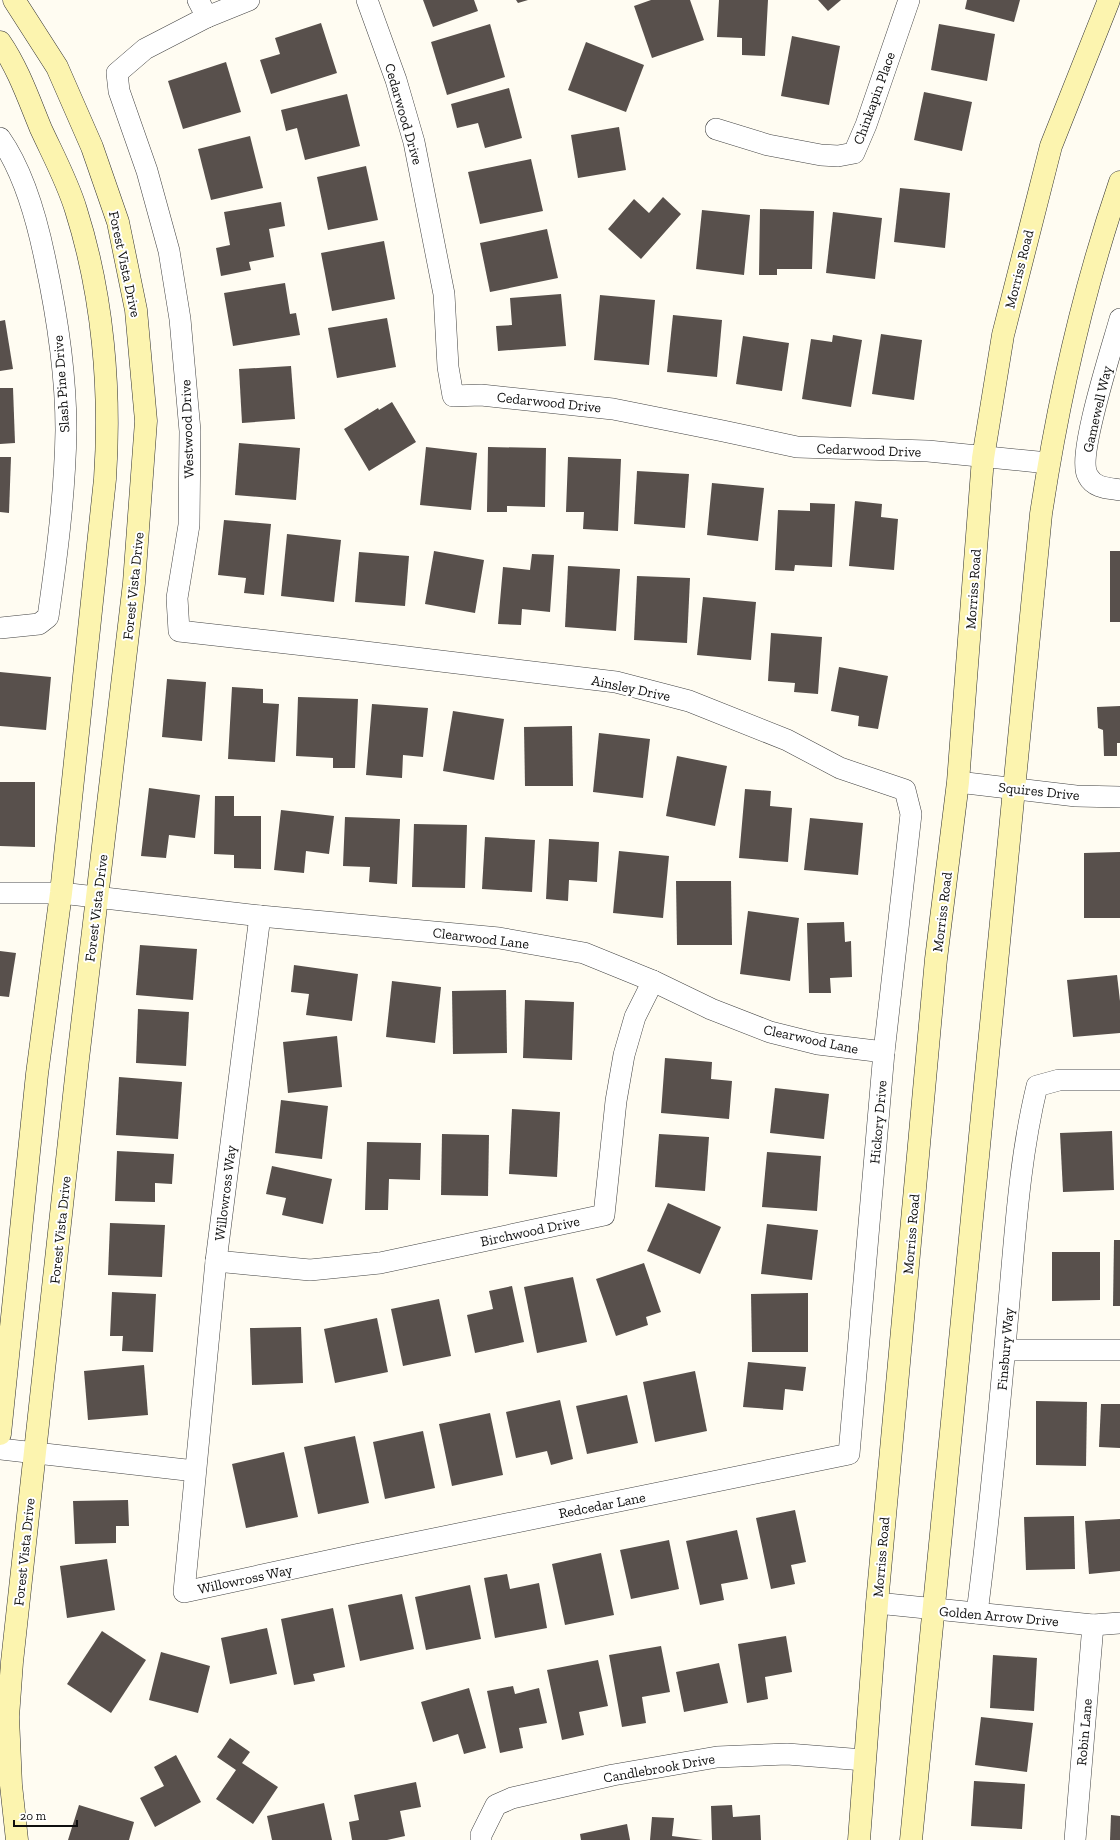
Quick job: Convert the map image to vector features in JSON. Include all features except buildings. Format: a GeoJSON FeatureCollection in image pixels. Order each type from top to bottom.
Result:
{"type":"FeatureCollection","features":[{"type":"Feature","properties":{"kind":"main road","name":"Forest Vista Drive"},"geometry":{"type":"LineString","coordinates":[[14,0],[57,67],[92,147],[118,222],[136,310],[146,421],[134,583],[97,898],[12,1662],[8,1717],[11,1786],[17,1840]]}},
{"type":"Feature","properties":{"kind":"main road","name":"Morriss Road"},"geometry":{"type":"LineString","coordinates":[[858,1840],[877,1603],[936,959],[958,782],[983,458],[1002,335],[1051,146],[1109,0]]}},
{"type":"Feature","properties":{"kind":"main road"},"geometry":{"type":"LineString","coordinates":[[0,42],[27,96],[76,209],[90,265],[100,320],[105,380],[107,443],[105,479],[61,893],[38,1074],[0,1434]]}},
{"type":"Feature","properties":{"kind":"main road"},"geometry":{"type":"LineString","coordinates":[[911,1840],[928,1683],[932,1609],[1041,514],[1048,463],[1076,330],[1103,231],[1120,182]]}},
{"type":"Feature","properties":{"kind":"street"},"geometry":{"type":"LineString","coordinates":[[203,9],[249,0]]}},
{"type":"Feature","properties":{"kind":"street","name":"Cedarwood Drive"},"geometry":{"type":"LineString","coordinates":[[366,0],[396,80],[414,142],[444,294],[448,367],[453,396],[481,395],[613,409],[723,431],[797,448],[928,451],[983,458],[1048,463]]}},
{"type":"Feature","properties":{"kind":"street","name":"Chinkapin Place"},"geometry":{"type":"LineString","coordinates":[[716,129],[768,145],[821,155],[838,156],[854,153],[866,125],[909,0]]}},
{"type":"Feature","properties":{"kind":"street","name":"Westwood Drive"},"geometry":{"type":"LineString","coordinates":[[203,9],[145,49],[117,73],[119,91],[148,171],[169,251],[180,319],[190,431],[189,525],[177,598],[178,631],[340,648]]}},
{"type":"Feature","properties":{"kind":"street","name":"Slash Pine Drive"},"geometry":{"type":"LineString","coordinates":[[0,138],[8,150],[33,210],[42,246],[54,302],[65,394],[66,430],[61,512],[55,572],[48,617],[39,624],[0,628]]}},
{"type":"Feature","properties":{"kind":"street","name":"Gamewell Way"},"geometry":{"type":"LineString","coordinates":[[1120,319],[1100,387],[1086,451],[1085,464],[1088,476],[1100,487],[1120,490]]}},
{"type":"Feature","properties":{"kind":"street","name":"Ainsley Drive"},"geometry":{"type":"LineString","coordinates":[[340,648],[616,682],[689,701],[787,740],[840,768],[905,790]]}},
{"type":"Feature","properties":{"kind":"street","name":"Squires Drive"},"geometry":{"type":"LineString","coordinates":[[958,782],[1076,796],[1120,797]]}},
{"type":"Feature","properties":{"kind":"street","name":"Hickory Drive"},"geometry":{"type":"LineString","coordinates":[[849,1454],[884,1052],[911,814],[905,790]]}},
{"type":"Feature","properties":{"kind":"street","name":"Clearwood Lane"},"geometry":{"type":"LineString","coordinates":[[0,893],[61,893],[260,916],[499,938],[584,953],[653,981],[711,1008],[770,1032],[818,1044],[884,1052]]}},
{"type":"Feature","properties":{"kind":"street","name":"Willowross Way"},"geometry":{"type":"LineString","coordinates":[[260,916],[216,1261],[184,1592],[355,1555]]}},
{"type":"Feature","properties":{"kind":"street","name":"Birchwood Drive"},"geometry":{"type":"LineString","coordinates":[[216,1261],[310,1270],[380,1263],[604,1215],[616,1102],[624,1055],[635,1017],[653,981]]}},
{"type":"Feature","properties":{"kind":"street","name":"Finsbury Way"},"geometry":{"type":"LineString","coordinates":[[977,1614],[1005,1350],[1021,1174],[1029,1118],[1037,1086],[1059,1080],[1120,1080]]}},
{"type":"Feature","properties":{"kind":"street"},"geometry":{"type":"LineString","coordinates":[[1005,1350],[1120,1350]]}},
{"type":"Feature","properties":{"kind":"street"},"geometry":{"type":"LineString","coordinates":[[0,1449],[195,1470]]}},
{"type":"Feature","properties":{"kind":"street","name":"Redcedar Lane"},"geometry":{"type":"LineString","coordinates":[[355,1555],[849,1454]]}},
{"type":"Feature","properties":{"kind":"street","name":"Golden Arrow Drive"},"geometry":{"type":"LineString","coordinates":[[877,1603],[977,1614],[1093,1624],[1120,1623]]}},
{"type":"Feature","properties":{"kind":"street","name":"Robin Lane"},"geometry":{"type":"LineString","coordinates":[[1075,1840],[1093,1624]]}},
{"type":"Feature","properties":{"kind":"street","name":"Candlebrook Drive"},"geometry":{"type":"LineString","coordinates":[[481,1840],[481,1835],[496,1804],[524,1795],[613,1775],[717,1757],[787,1754],[864,1760]]}}]}
